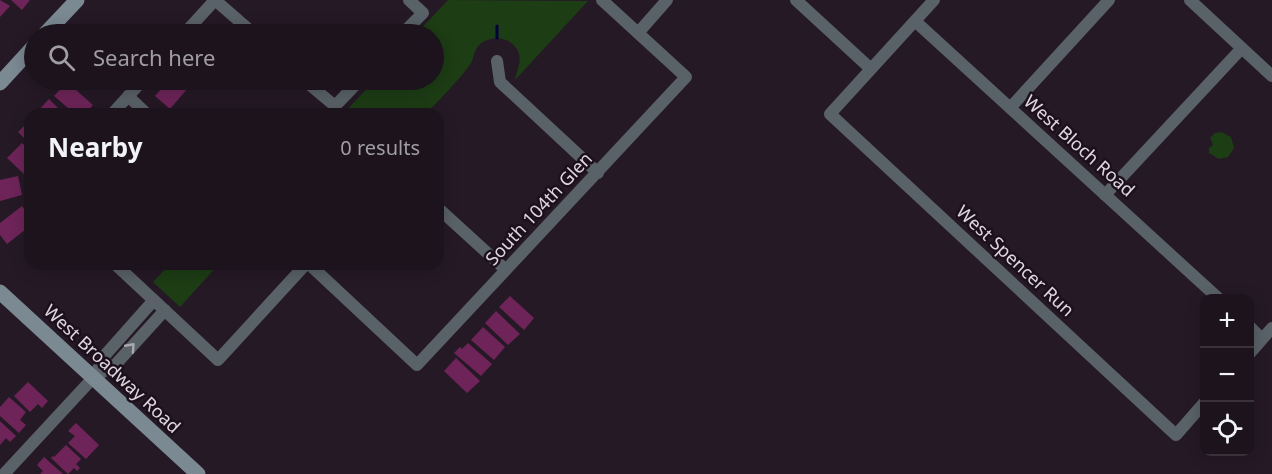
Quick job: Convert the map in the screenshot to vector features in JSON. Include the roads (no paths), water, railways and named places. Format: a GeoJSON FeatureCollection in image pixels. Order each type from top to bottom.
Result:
{"type":"FeatureCollection","features":[{"type":"Feature","properties":{"kind":"main road"},"geometry":{"type":"LineString","coordinates":[[54,24],[77,0]]}},
{"type":"Feature","properties":{"kind":"main road"},"geometry":{"type":"LineString","coordinates":[[0,83],[24,57]]}},
{"type":"Feature","properties":{"kind":"main road","name":"West Broadway Road"},"geometry":{"type":"LineString","coordinates":[[0,292],[198,474]]}},
{"type":"Feature","properties":{"kind":"street"},"geometry":{"type":"LineString","coordinates":[[193,24],[215,0],[243,24]]}},
{"type":"Feature","properties":{"kind":"street"},"geometry":{"type":"LineString","coordinates":[[409,0],[423,13],[412,24]]}},
{"type":"Feature","properties":{"kind":"street"},"geometry":{"type":"LineString","coordinates":[[602,0],[638,33],[667,0]]}},
{"type":"Feature","properties":{"kind":"street"},"geometry":{"type":"LineString","coordinates":[[796,0],[871,69],[934,0]]}},
{"type":"Feature","properties":{"kind":"street"},"geometry":{"type":"LineString","coordinates":[[1010,108],[1109,0]]}},
{"type":"Feature","properties":{"kind":"street"},"geometry":{"type":"LineString","coordinates":[[1190,0],[1272,76]]}},
{"type":"Feature","properties":{"kind":"street","name":"West Bloch Road"},"geometry":{"type":"LineString","coordinates":[[915,21],[1214,294]]}},
{"type":"Feature","properties":{"kind":"street","name":"South 104th Glen"},"geometry":{"type":"LineString","coordinates":[[314,270],[417,365],[686,77],[638,33]]}},
{"type":"Feature","properties":{"kind":"street"},"geometry":{"type":"LineString","coordinates":[[1105,195],[1242,48]]}},
{"type":"Feature","properties":{"kind":"street"},"geometry":{"type":"LineString","coordinates":[[497,61],[500,82],[598,173]]}},
{"type":"Feature","properties":{"kind":"street","name":"West Spencer Run"},"geometry":{"type":"LineString","coordinates":[[871,69],[830,114],[1176,435],[1200,408]]}},
{"type":"Feature","properties":{"kind":"street"},"geometry":{"type":"LineString","coordinates":[[117,108],[134,90]]}},
{"type":"Feature","properties":{"kind":"street"},"geometry":{"type":"LineString","coordinates":[[316,90],[334,106],[350,90]]}},
{"type":"Feature","properties":{"kind":"street"},"geometry":{"type":"LineString","coordinates":[[128,96],[141,108]]}},
{"type":"Feature","properties":{"kind":"street"},"geometry":{"type":"LineString","coordinates":[[444,213],[506,270]]}},
{"type":"Feature","properties":{"kind":"street"},"geometry":{"type":"LineString","coordinates":[[122,270],[218,360],[301,270]]}},
{"type":"Feature","properties":{"kind":"street"},"geometry":{"type":"LineString","coordinates":[[3,474],[93,378],[106,354],[154,300]]}},
{"type":"Feature","properties":{"kind":"street"},"geometry":{"type":"LineString","coordinates":[[93,378],[116,364],[165,310]]}},
{"type":"Feature","properties":{"kind":"street"},"geometry":{"type":"LineString","coordinates":[[1254,348],[1272,328]]}},
{"type":"Feature","properties":{"kind":"street"},"geometry":{"type":"LineString","coordinates":[[1254,331],[1262,339]]}},
{"type":"Feature","properties":{"kind":"waterway"},"geometry":{"type":"LineString","coordinates":[[497,26],[497,38]]}}]}
